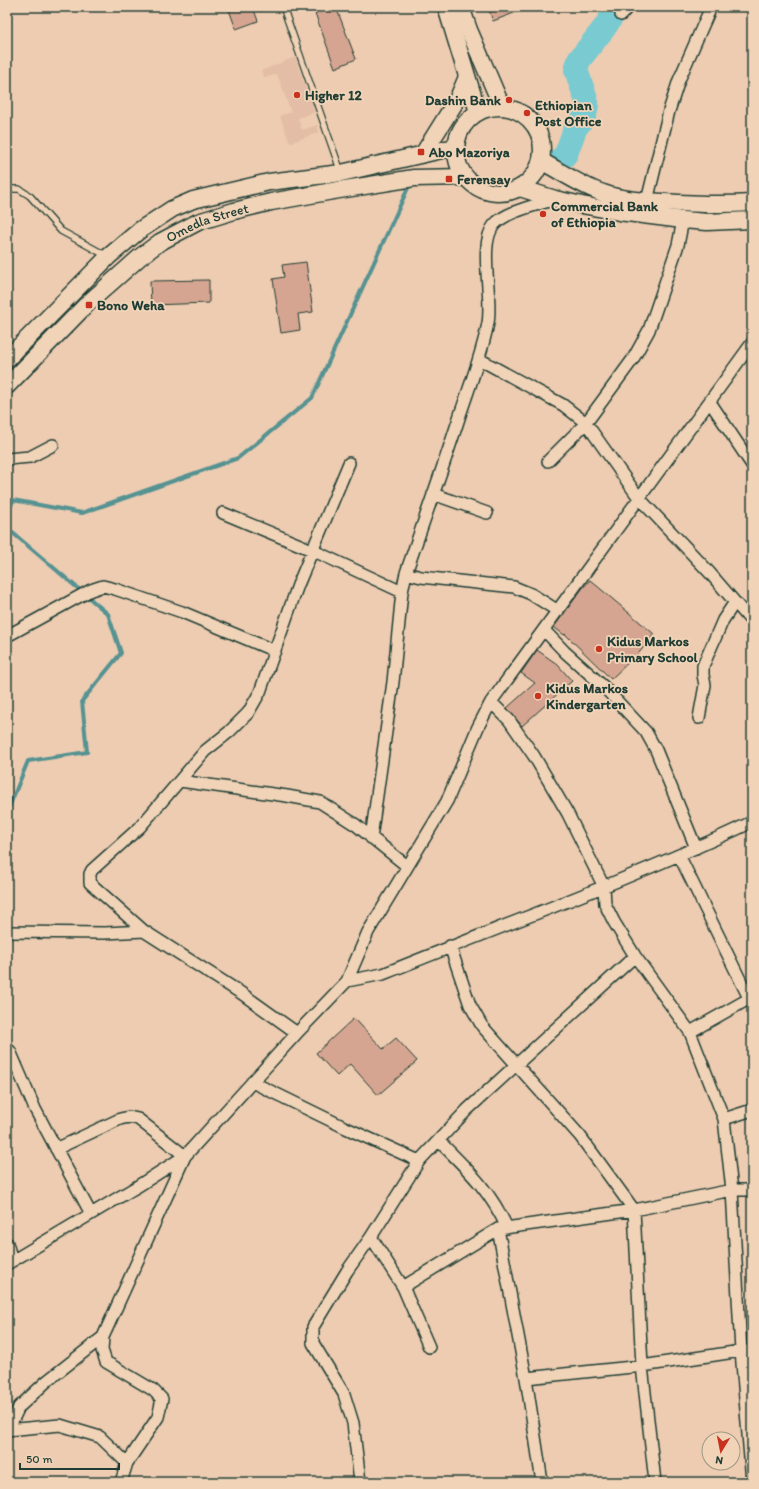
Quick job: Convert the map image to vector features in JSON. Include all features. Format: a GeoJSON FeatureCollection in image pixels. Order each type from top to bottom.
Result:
{"type":"FeatureCollection","features":[{"type":"Feature","properties":{"kind":"main road"},"geometry":{"type":"LineString","coordinates":[[446,7],[478,112]]}},
{"type":"Feature","properties":{"kind":"main road"},"geometry":{"type":"LineString","coordinates":[[461,7],[469,30],[502,107]]}},
{"type":"Feature","properties":{"kind":"main road"},"geometry":{"type":"LineString","coordinates":[[424,154],[458,98],[467,77]]}},
{"type":"Feature","properties":{"kind":"main road"},"geometry":{"type":"LineString","coordinates":[[502,107],[517,110],[530,119],[539,132],[542,146],[541,161],[533,177],[520,188],[508,192],[496,193],[484,190],[474,185],[465,177],[458,163],[455,147],[459,133],[466,121],[478,112],[490,108],[502,107]]}},
{"type":"Feature","properties":{"kind":"main road","name":"Omedla Street"},"geometry":{"type":"LineString","coordinates":[[7,359],[108,257],[140,230],[172,209],[193,200],[269,182],[341,173],[455,147]]}},
{"type":"Feature","properties":{"kind":"main road"},"geometry":{"type":"LineString","coordinates":[[541,161],[604,194],[647,201],[711,205],[752,203]]}},
{"type":"Feature","properties":{"kind":"main road","name":"Omedla Street"},"geometry":{"type":"LineString","coordinates":[[7,386],[87,304],[140,257],[160,242],[198,222],[271,202],[414,178],[465,177]]}},
{"type":"Feature","properties":{"kind":"main road"},"geometry":{"type":"LineString","coordinates":[[520,188],[555,199],[619,212],[707,222],[752,220]]}},
{"type":"Feature","properties":{"kind":"main road"},"geometry":{"type":"LineString","coordinates":[[108,257],[124,271]]}},
{"type":"Feature","properties":{"kind":"street"},"geometry":{"type":"LineString","coordinates":[[647,201],[669,111],[679,80],[711,7]]}},
{"type":"Feature","properties":{"kind":"street"},"geometry":{"type":"LineString","coordinates":[[371,838],[393,682],[402,592],[406,573],[479,359],[488,321],[489,290],[486,256],[488,238],[494,225],[505,215],[555,199]]}},
{"type":"Feature","properties":{"kind":"street"},"geometry":{"type":"LineString","coordinates":[[548,460],[586,423],[633,359],[648,330],[678,245],[683,220]]}},
{"type":"Feature","properties":{"kind":"street"},"geometry":{"type":"LineString","coordinates":[[7,1244],[10,1262],[185,1156],[347,980],[368,932],[447,801],[478,727],[491,702],[752,343]]}},
{"type":"Feature","properties":{"kind":"street"},"geometry":{"type":"LineString","coordinates":[[479,359],[563,405],[586,423],[639,498],[709,572],[752,622]]}},
{"type":"Feature","properties":{"kind":"street"},"geometry":{"type":"LineString","coordinates":[[710,402],[752,465]]}},
{"type":"Feature","properties":{"kind":"street"},"geometry":{"type":"LineString","coordinates":[[7,460],[30,457],[53,445]]}},
{"type":"Feature","properties":{"kind":"street"},"geometry":{"type":"LineString","coordinates":[[297,1033],[241,993],[144,931],[90,883],[90,874],[92,870],[140,827],[205,751],[229,732],[248,713],[260,692],[312,550],[349,463]]}},
{"type":"Feature","properties":{"kind":"street"},"geometry":{"type":"LineString","coordinates":[[433,494],[486,513]]}},
{"type":"Feature","properties":{"kind":"street"},"geometry":{"type":"LineString","coordinates":[[223,513],[312,550],[402,592]]}},
{"type":"Feature","properties":{"kind":"street"},"geometry":{"type":"LineString","coordinates":[[406,573],[421,577],[514,587],[531,594],[558,611]]}},
{"type":"Feature","properties":{"kind":"street"},"geometry":{"type":"LineString","coordinates":[[7,635],[70,603],[91,590],[103,586],[182,612],[275,650]]}},
{"type":"Feature","properties":{"kind":"street"},"geometry":{"type":"LineString","coordinates":[[699,718],[704,691],[703,666],[722,620],[735,602]]}},
{"type":"Feature","properties":{"kind":"street"},"geometry":{"type":"LineString","coordinates":[[544,630],[565,652],[603,686],[646,732],[656,750],[696,848]]}},
{"type":"Feature","properties":{"kind":"street"},"geometry":{"type":"LineString","coordinates":[[491,702],[509,720],[534,756],[568,814],[604,887],[605,904],[614,922],[635,956],[690,1032],[724,1119],[732,1190],[746,1351],[752,1482]]}},
{"type":"Feature","properties":{"kind":"street"},"geometry":{"type":"LineString","coordinates":[[180,781],[320,802],[356,825],[407,866]]}},
{"type":"Feature","properties":{"kind":"street"},"geometry":{"type":"LineString","coordinates":[[347,980],[383,974],[450,946],[604,887],[679,856],[752,822]]}},
{"type":"Feature","properties":{"kind":"street"},"geometry":{"type":"LineString","coordinates":[[679,856],[751,998],[690,1032]]}},
{"type":"Feature","properties":{"kind":"street"},"geometry":{"type":"LineString","coordinates":[[7,932],[144,931]]}},
{"type":"Feature","properties":{"kind":"street"},"geometry":{"type":"LineString","coordinates":[[450,946],[470,1005],[482,1026],[580,1136],[634,1210],[642,1366],[655,1482]]}},
{"type":"Feature","properties":{"kind":"street"},"geometry":{"type":"LineString","coordinates":[[360,1482],[353,1423],[344,1394],[313,1343],[313,1327],[347,1271],[371,1237],[419,1161],[467,1110],[635,956]]}},
{"type":"Feature","properties":{"kind":"street"},"geometry":{"type":"LineString","coordinates":[[7,1049],[10,1051],[35,1110],[91,1214]]}},
{"type":"Feature","properties":{"kind":"street"},"geometry":{"type":"LineString","coordinates":[[252,1082],[346,1128],[419,1161]]}},
{"type":"Feature","properties":{"kind":"street"},"geometry":{"type":"LineString","coordinates":[[724,1119],[752,1110]]}},
{"type":"Feature","properties":{"kind":"street"},"geometry":{"type":"LineString","coordinates":[[56,1149],[120,1119],[129,1117],[138,1119],[185,1156]]}},
{"type":"Feature","properties":{"kind":"street"},"geometry":{"type":"LineString","coordinates":[[439,1141],[471,1172],[492,1198],[499,1210],[542,1482]]}},
{"type":"Feature","properties":{"kind":"street"},"geometry":{"type":"LineString","coordinates":[[121,1482],[127,1463],[158,1417],[162,1399],[153,1390],[106,1362],[102,1350],[103,1337],[185,1156]]}},
{"type":"Feature","properties":{"kind":"street"},"geometry":{"type":"LineString","coordinates":[[403,1286],[502,1229],[634,1210],[732,1190],[752,1190]]}},
{"type":"Feature","properties":{"kind":"street"},"geometry":{"type":"LineString","coordinates":[[371,1237],[403,1286],[429,1347]]}},
{"type":"Feature","properties":{"kind":"street"},"geometry":{"type":"LineString","coordinates":[[7,1430],[19,1407],[47,1381],[103,1337]]}},
{"type":"Feature","properties":{"kind":"street"},"geometry":{"type":"LineString","coordinates":[[526,1378],[642,1366],[746,1351]]}},
{"type":"Feature","properties":{"kind":"street"},"geometry":{"type":"LineString","coordinates":[[7,1430],[60,1426],[67,1427],[100,1437],[127,1463]]}},
{"type":"Feature","properties":{"kind":"lane"},"geometry":{"type":"LineString","coordinates":[[282,7],[341,173]]}},
{"type":"Feature","properties":{"kind":"lane"},"geometry":{"type":"LineString","coordinates":[[7,189],[19,190],[30,196],[61,231],[108,257]]}},
{"type":"Feature","properties":{"kind":"shaded area","name":"Higher 12"},"geometry":{"type":"Polygon","coordinates":[[[295,57],[315,112],[298,118],[302,130],[317,125],[319,132],[290,143],[280,116],[291,112],[277,74],[265,78],[261,71],[295,57]]]}},
{"type":"Feature","properties":{"kind":"building"},"geometry":{"type":"Polygon","coordinates":[[[228,7],[253,7],[258,21],[236,29],[228,7]]]}},
{"type":"Feature","properties":{"kind":"building"},"geometry":{"type":"Polygon","coordinates":[[[331,7],[336,7],[356,59],[335,68],[315,13],[331,7]]]}},
{"type":"Feature","properties":{"kind":"building"},"geometry":{"type":"Polygon","coordinates":[[[488,7],[527,7],[527,8],[493,21],[488,7]]]}},
{"type":"Feature","properties":{"kind":"building"},"geometry":{"type":"Polygon","coordinates":[[[306,262],[313,312],[298,314],[300,330],[281,333],[273,279],[284,277],[282,265],[306,262]]]}},
{"type":"Feature","properties":{"kind":"building"},"geometry":{"type":"Polygon","coordinates":[[[209,280],[209,303],[151,305],[150,281],[209,280]]]}},
{"type":"Feature","properties":{"kind":"building"},"geometry":{"type":"Polygon","coordinates":[[[590,580],[654,634],[635,658],[634,657],[611,679],[565,634],[564,635],[554,627],[590,580]]]}},
{"type":"Feature","properties":{"kind":"building","name":"Kidus Markos Kindergarten"},"geometry":{"type":"Polygon","coordinates":[[[537,650],[557,664],[572,681],[522,726],[507,708],[535,683],[521,673],[537,650]]]}},
{"type":"Feature","properties":{"kind":"building"},"geometry":{"type":"Polygon","coordinates":[[[354,1018],[383,1049],[396,1038],[417,1061],[378,1095],[350,1064],[337,1076],[316,1053],[354,1018]]]}},
{"type":"Feature","properties":{"kind":"waterway"},"geometry":{"type":"LineString","coordinates":[[557,163],[566,154],[575,129],[585,115],[587,105],[576,70],[579,60],[605,27],[618,7]]}},
{"type":"Feature","properties":{"kind":"waterway"},"geometry":{"type":"LineString","coordinates":[[7,517],[13,500],[82,513],[238,458],[312,398],[408,188]]}},
{"type":"Feature","properties":{"kind":"waterway"},"geometry":{"type":"LineString","coordinates":[[7,528],[108,614],[121,653],[82,701],[87,752],[28,761],[7,812]]}},
{"type":"Feature","properties":{"kind":"place","name":"Higher 12"},"geometry":{"type":"Point","coordinates":[297,95]}},
{"type":"Feature","properties":{"kind":"place","name":"Dashin Bank"},"geometry":{"type":"Point","coordinates":[509,100]}},
{"type":"Feature","properties":{"kind":"place","name":"Ethiopian Post Office"},"geometry":{"type":"Point","coordinates":[527,113]}},
{"type":"Feature","properties":{"kind":"place","name":"Abo Mazoriya"},"geometry":{"type":"Point","coordinates":[421,152]}},
{"type":"Feature","properties":{"kind":"place","name":"Ferensay"},"geometry":{"type":"Point","coordinates":[449,179]}},
{"type":"Feature","properties":{"kind":"place","name":"Commercial Bank of Ethiopia"},"geometry":{"type":"Point","coordinates":[543,214]}},
{"type":"Feature","properties":{"kind":"place","name":"Bono Weha"},"geometry":{"type":"Point","coordinates":[89,305]}},
{"type":"Feature","properties":{"kind":"place","name":"Kidus Markos Primary School"},"geometry":{"type":"Point","coordinates":[599,649]}},
{"type":"Feature","properties":{"kind":"place","name":"Kidus Markos Kindergarten"},"geometry":{"type":"Point","coordinates":[538,696]}}]}
